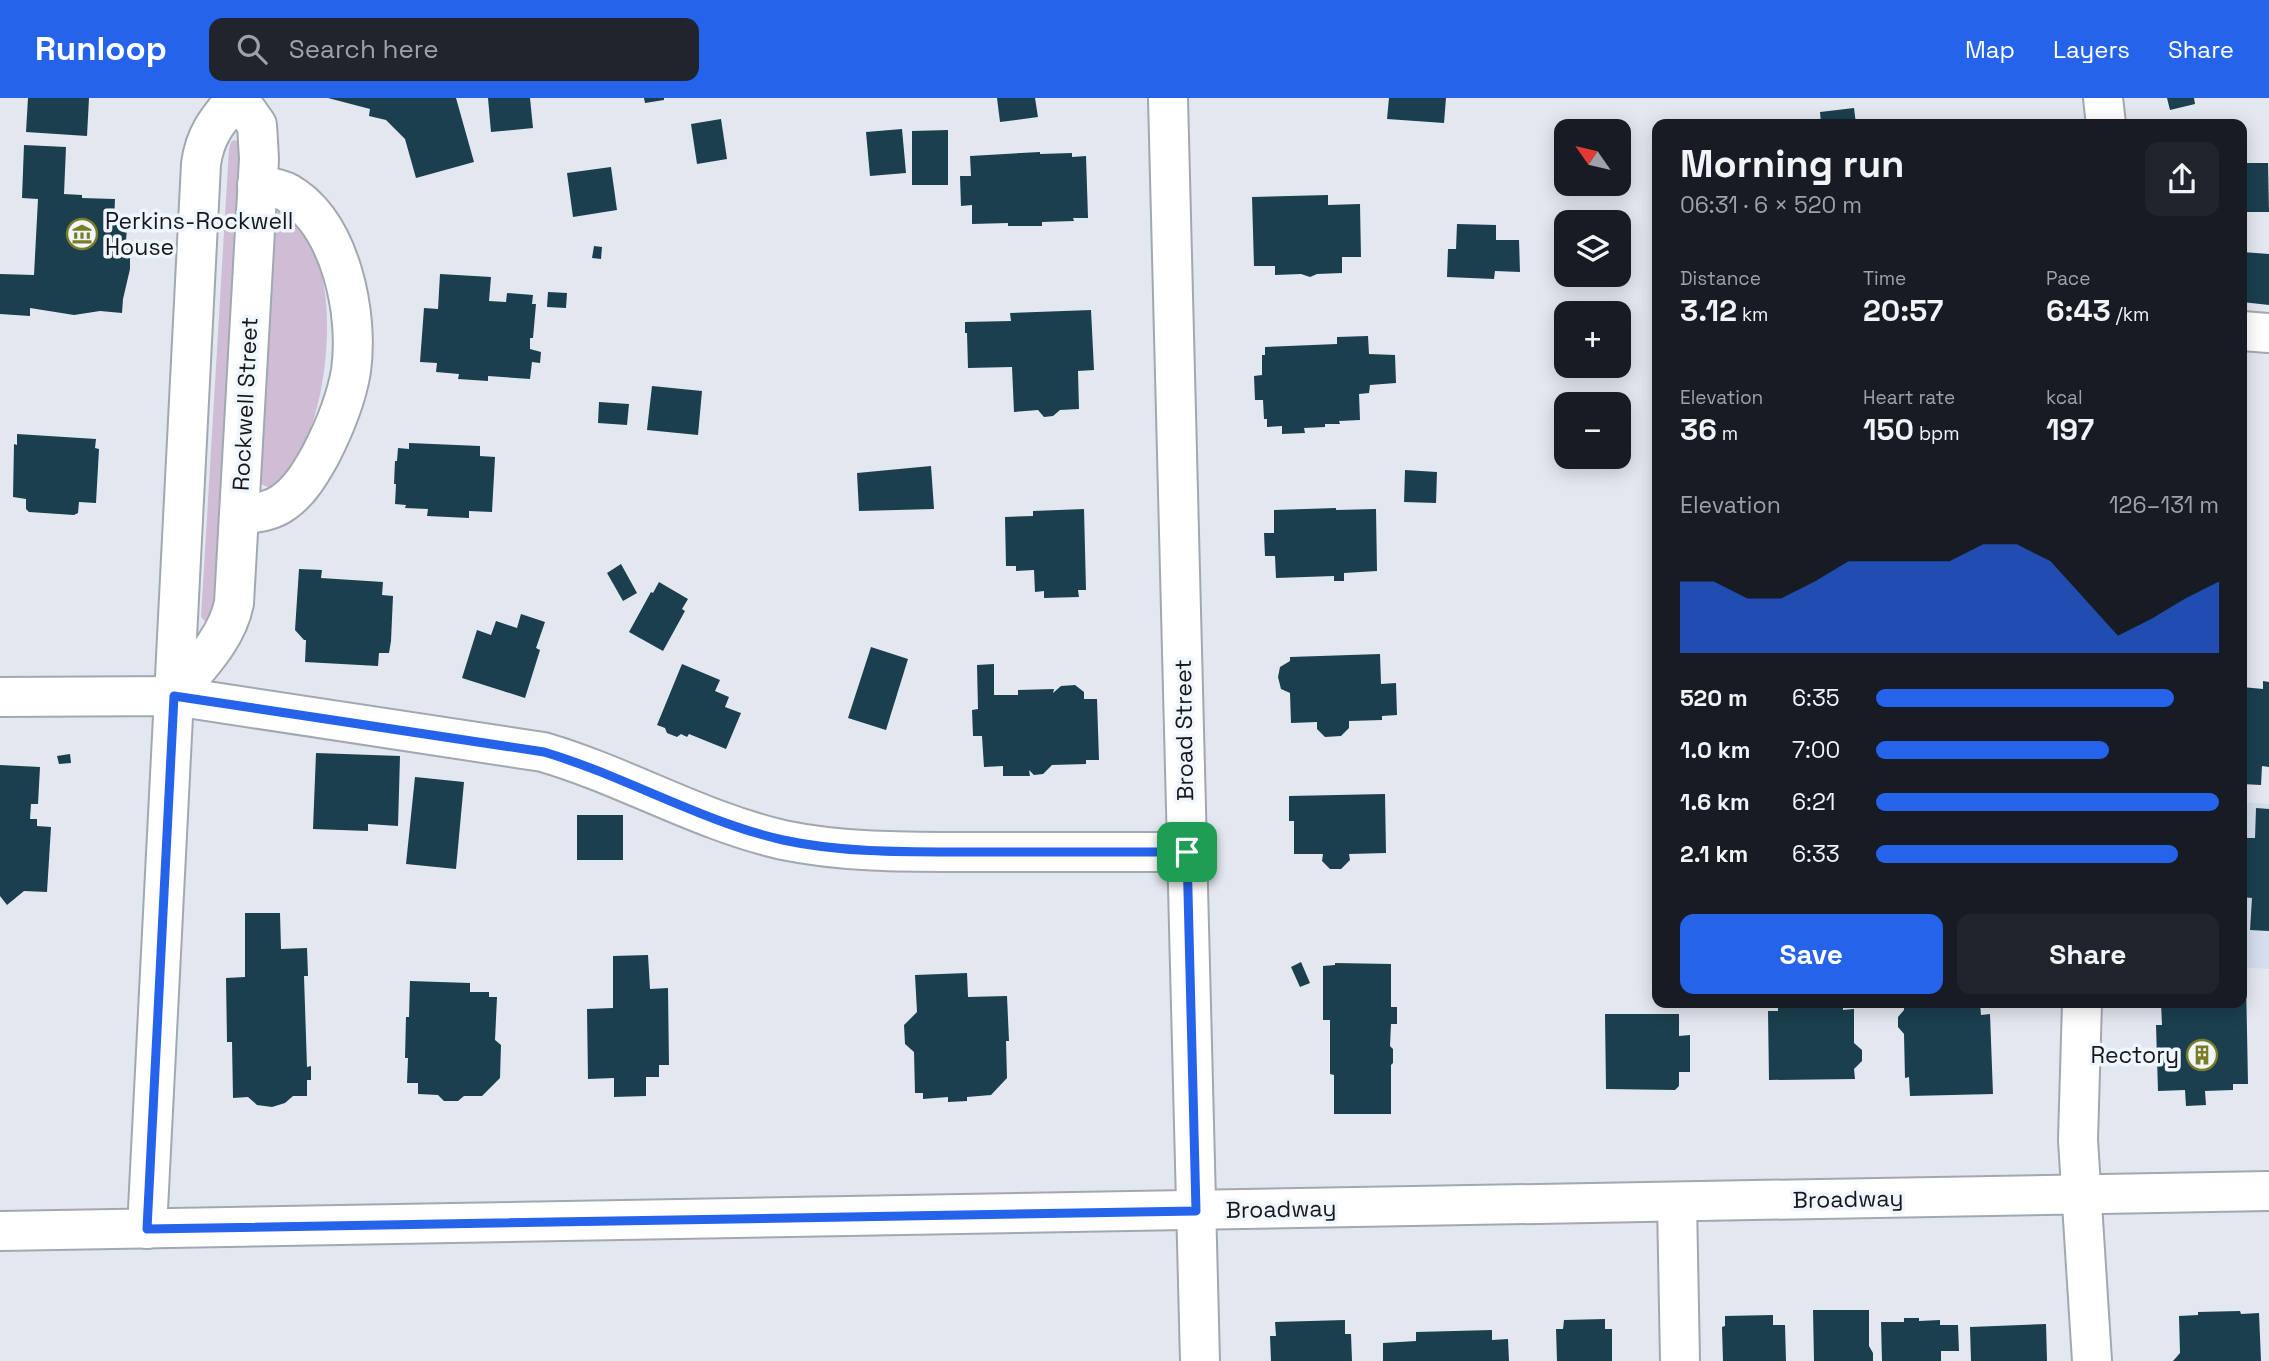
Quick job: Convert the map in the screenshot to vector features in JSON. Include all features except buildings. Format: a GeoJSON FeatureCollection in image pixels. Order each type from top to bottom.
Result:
{"type":"FeatureCollection","features":[{"type":"Feature","properties":{"kind":"street","name":"Rockwell Street"},"geometry":{"type":"LineString","coordinates":[[147,1229],[174,696],[201,163],[208,135],[237,98],[257,125],[259,136],[234,603],[222,634],[174,696]]}},
{"type":"Feature","properties":{"kind":"street","name":"Broad Street"},"geometry":{"type":"LineString","coordinates":[[1168,98],[1200,1361]]}},
{"type":"Feature","properties":{"kind":"street"},"geometry":{"type":"LineString","coordinates":[[2103,98],[2105,119]]}},
{"type":"Feature","properties":{"kind":"street"},"geometry":{"type":"LineString","coordinates":[[239,515],[261,512],[285,502],[314,468],[339,415],[351,371],[352,354],[347,295],[333,245],[319,219],[287,192],[257,185]]}},
{"type":"Feature","properties":{"kind":"street"},"geometry":{"type":"LineString","coordinates":[[2247,331],[2269,333]]}},
{"type":"Feature","properties":{"kind":"street"},"geometry":{"type":"LineString","coordinates":[[0,697],[174,696],[544,752],[581,763],[747,830],[818,846],[901,852],[1187,852]]}},
{"type":"Feature","properties":{"kind":"street"},"geometry":{"type":"LineString","coordinates":[[2082,1008],[2078,1140],[2092,1361]]}},
{"type":"Feature","properties":{"kind":"street","name":"Broadway"},"geometry":{"type":"LineString","coordinates":[[0,1231],[2269,1191]]}},
{"type":"Feature","properties":{"kind":"street"},"geometry":{"type":"LineString","coordinates":[[1677,1202],[1680,1361]]}},
{"type":"Feature","properties":{"kind":"shaded area"},"geometry":{"type":"Polygon","coordinates":[[[234,140],[241,143],[215,615],[211,621],[206,622],[201,617],[229,149],[234,140]]]}},
{"type":"Feature","properties":{"kind":"shaded area"},"geometry":{"type":"Polygon","coordinates":[[[281,210],[297,220],[306,232],[324,286],[327,328],[325,366],[311,428],[293,464],[279,482],[269,487],[260,483],[274,213],[281,210]]]}},
{"type":"Feature","properties":{"kind":"shaded area"},"geometry":{"type":"Polygon","coordinates":[[[2247,802],[2269,804],[2269,969],[2247,967],[2247,802]]]}},
{"type":"Feature","properties":{"kind":"place","name":"Perkins-Rockwell House"},"geometry":{"type":"Point","coordinates":[82,234]}},
{"type":"Feature","properties":{"kind":"place","name":"Rectory"},"geometry":{"type":"Point","coordinates":[2202,1055]}},
{"type":"Feature","properties":{"kind":"route"},"geometry":{"type":"LineString","coordinates":[[174,696],[544,752],[581,763],[747,830],[818,846],[901,852],[1187,852],[1196,1211],[147,1229],[174,696]]}}]}
